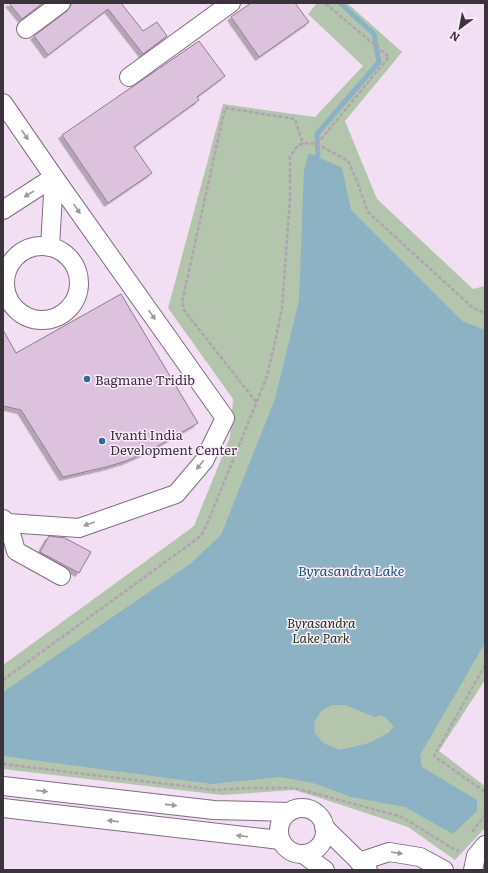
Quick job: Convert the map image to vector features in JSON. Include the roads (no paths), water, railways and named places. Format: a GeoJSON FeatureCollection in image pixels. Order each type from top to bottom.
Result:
{"type":"FeatureCollection","features":[{"type":"Feature","properties":{"kind":"street"},"geometry":{"type":"LineString","coordinates":[[26,29],[61,3]]}},
{"type":"Feature","properties":{"kind":"street"},"geometry":{"type":"LineString","coordinates":[[129,77],[231,3]]}},
{"type":"Feature","properties":{"kind":"street"},"geometry":{"type":"LineString","coordinates":[[3,102],[54,177],[225,418],[204,461],[176,494],[79,528],[6,521],[16,551],[61,576]]}},
{"type":"Feature","properties":{"kind":"street"},"geometry":{"type":"LineString","coordinates":[[3,210],[54,177]]}},
{"type":"Feature","properties":{"kind":"street"},"geometry":{"type":"LineString","coordinates":[[50,247],[54,177]]}},
{"type":"Feature","properties":{"kind":"street"},"geometry":{"type":"LineString","coordinates":[[34,247],[50,247],[62,252],[76,267],[79,277],[79,286],[77,296],[67,311],[50,319],[40,320],[22,314],[15,308],[10,300],[6,286],[7,273],[16,257],[24,251],[34,247]]}},
{"type":"Feature","properties":{"kind":"street"},"geometry":{"type":"LineString","coordinates":[[3,786],[214,810],[289,812]]}},
{"type":"Feature","properties":{"kind":"street"},"geometry":{"type":"LineString","coordinates":[[3,808],[280,840]]}},
{"type":"Feature","properties":{"kind":"street"},"geometry":{"type":"LineString","coordinates":[[303,808],[317,814],[322,820],[324,835],[322,842],[317,848],[310,852],[296,854],[290,851],[280,840],[279,828],[284,816],[289,812],[303,808]]}},
{"type":"Feature","properties":{"kind":"street"},"geometry":{"type":"LineString","coordinates":[[324,827],[364,866],[389,852],[420,857],[444,870]]}},
{"type":"Feature","properties":{"kind":"street"},"geometry":{"type":"LineString","coordinates":[[473,870],[476,856],[485,845]]}},
{"type":"Feature","properties":{"kind":"street"},"geometry":{"type":"LineString","coordinates":[[303,854],[325,870]]}},
{"type":"Feature","properties":{"kind":"water","name":"Byrasandra Lake"},"geometry":{"type":"Polygon","coordinates":[[[309,153],[342,168],[351,210],[462,321],[485,330],[485,643],[420,755],[422,767],[477,800],[477,811],[453,834],[405,807],[351,797],[313,783],[280,777],[212,784],[3,756],[3,692],[190,564],[221,535],[275,399],[299,300],[304,169],[309,153]],[[332,705],[321,711],[314,723],[315,733],[323,743],[340,750],[369,743],[388,733],[394,727],[386,718],[380,715],[375,717],[345,705],[332,705]]]}},
{"type":"Feature","properties":{"kind":"waterway"},"geometry":{"type":"LineString","coordinates":[[318,162],[317,134],[379,62],[374,34],[340,3]]}},
{"type":"Feature","properties":{"kind":"place","name":"Bagmane Tridib"},"geometry":{"type":"Point","coordinates":[87,379]}},
{"type":"Feature","properties":{"kind":"place","name":"Ivanti India Development Center"},"geometry":{"type":"Point","coordinates":[102,441]}},
{"type":"Feature","properties":{"kind":"park label","name":"Byrasandra Lake Park"},"geometry":{"type":"Point","coordinates":[321,630]}}]}
